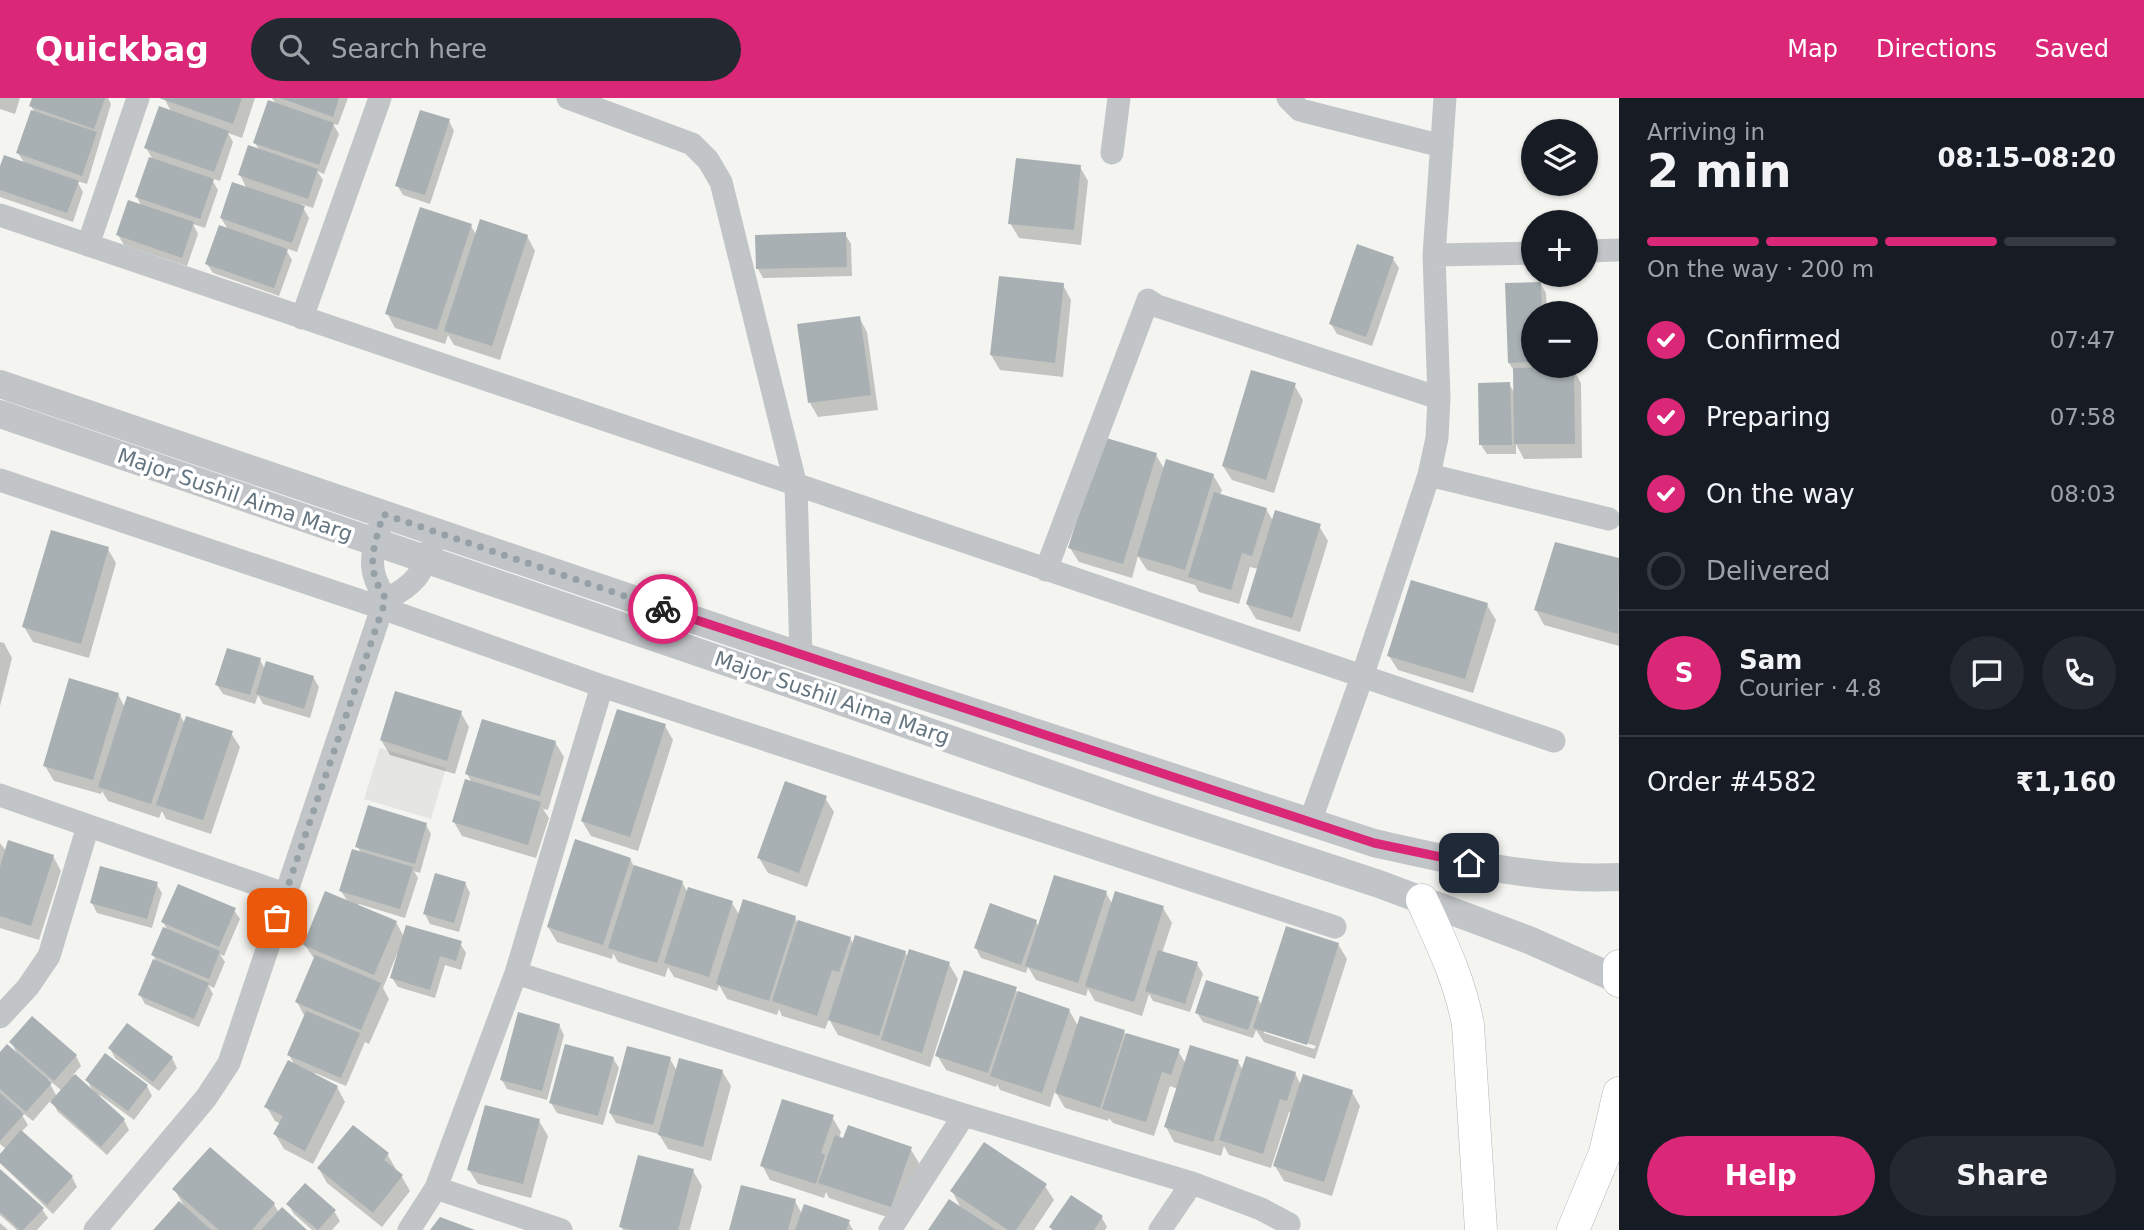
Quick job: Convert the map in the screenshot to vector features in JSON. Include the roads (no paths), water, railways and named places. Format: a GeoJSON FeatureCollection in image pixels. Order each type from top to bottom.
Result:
{"type":"FeatureCollection","features":[{"type":"Feature","properties":{"kind":"main road"},"geometry":{"type":"LineString","coordinates":[[1422,900],[1454,969],[1468,1026],[1481,1230]]}},
{"type":"Feature","properties":{"kind":"main road"},"geometry":{"type":"LineString","coordinates":[[1619,966],[1619,981]]}},
{"type":"Feature","properties":{"kind":"main road"},"geometry":{"type":"LineString","coordinates":[[1573,1230],[1605,1153],[1619,1093]]}},
{"type":"Feature","properties":{"kind":"street"},"geometry":{"type":"LineString","coordinates":[[88,245],[138,98]]}},
{"type":"Feature","properties":{"kind":"street"},"geometry":{"type":"LineString","coordinates":[[302,318],[380,98]]}},
{"type":"Feature","properties":{"kind":"street"},"geometry":{"type":"LineString","coordinates":[[568,98],[692,144],[708,160],[720,182],[796,486],[801,656]]}},
{"type":"Feature","properties":{"kind":"street"},"geometry":{"type":"LineString","coordinates":[[1112,153],[1119,98]]}},
{"type":"Feature","properties":{"kind":"street"},"geometry":{"type":"LineString","coordinates":[[1288,98],[1300,110],[1442,146]]}},
{"type":"Feature","properties":{"kind":"street"},"geometry":{"type":"LineString","coordinates":[[1311,822],[1363,677],[1429,475],[1437,438],[1439,398],[1434,256],[1445,98]]}},
{"type":"Feature","properties":{"kind":"street"},"geometry":{"type":"LineString","coordinates":[[0,215],[1554,741]]}},
{"type":"Feature","properties":{"kind":"street"},"geometry":{"type":"LineString","coordinates":[[1598,251],[1619,250]]}},
{"type":"Feature","properties":{"kind":"street"},"geometry":{"type":"LineString","coordinates":[[1434,256],[1521,253]]}},
{"type":"Feature","properties":{"kind":"street"},"geometry":{"type":"LineString","coordinates":[[1046,570],[1148,300],[1157,306],[1439,398]]}},
{"type":"Feature","properties":{"kind":"street","name":"Major Sushil Aima Marg"},"geometry":{"type":"LineString","coordinates":[[0,384],[801,656],[1374,843],[1443,859],[1522,872],[1619,877]]}},
{"type":"Feature","properties":{"kind":"street","name":"Major Sushil Aima Marg"},"geometry":{"type":"LineString","coordinates":[[0,414],[1422,900],[1528,940],[1619,981]]}},
{"type":"Feature","properties":{"kind":"street"},"geometry":{"type":"LineString","coordinates":[[1429,475],[1609,519]]}},
{"type":"Feature","properties":{"kind":"street"},"geometry":{"type":"LineString","coordinates":[[0,480],[384,603],[603,686],[1335,927]]}},
{"type":"Feature","properties":{"kind":"street"},"geometry":{"type":"LineString","coordinates":[[383,514],[373,553],[373,575],[384,603]]}},
{"type":"Feature","properties":{"kind":"street"},"geometry":{"type":"LineString","coordinates":[[94,1230],[206,1098],[229,1063],[384,603],[406,590],[416,580],[437,532]]}},
{"type":"Feature","properties":{"kind":"street"},"geometry":{"type":"LineString","coordinates":[[408,1230],[436,1188],[516,973],[603,686]]}},
{"type":"Feature","properties":{"kind":"street"},"geometry":{"type":"LineString","coordinates":[[0,795],[285,894]]}},
{"type":"Feature","properties":{"kind":"street"},"geometry":{"type":"LineString","coordinates":[[0,1017],[28,987],[49,956],[88,825]]}},
{"type":"Feature","properties":{"kind":"street"},"geometry":{"type":"LineString","coordinates":[[516,973],[964,1115],[1192,1183],[1261,1209],[1289,1224]]}},
{"type":"Feature","properties":{"kind":"street"},"geometry":{"type":"LineString","coordinates":[[890,1230],[964,1115]]}},
{"type":"Feature","properties":{"kind":"street"},"geometry":{"type":"LineString","coordinates":[[1160,1230],[1192,1183]]}},
{"type":"Feature","properties":{"kind":"street"},"geometry":{"type":"LineString","coordinates":[[436,1188],[561,1230]]}}]}
